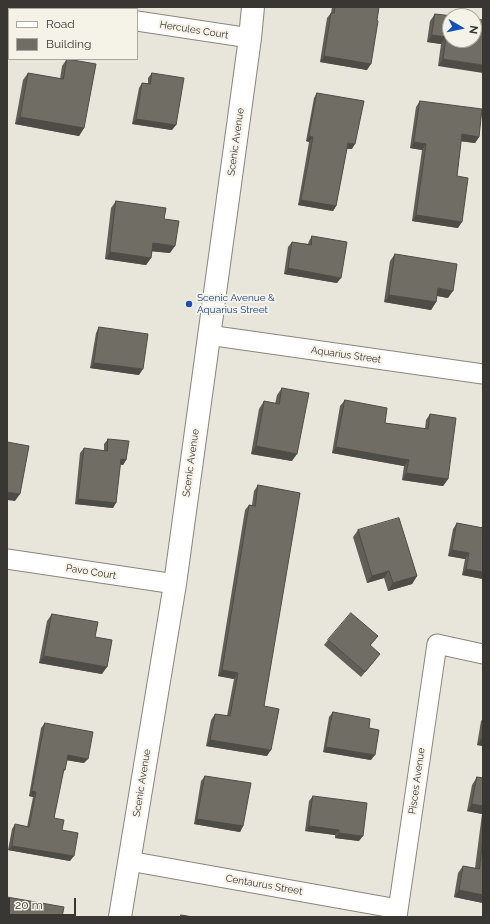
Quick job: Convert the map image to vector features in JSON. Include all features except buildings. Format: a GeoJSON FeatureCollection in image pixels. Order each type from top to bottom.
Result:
{"type":"FeatureCollection","features":[{"type":"Feature","properties":{"kind":"street","name":"Scenic Avenue"},"geometry":{"type":"LineString","coordinates":[[120,917],[175,584],[253,7]]}},
{"type":"Feature","properties":{"kind":"street","name":"Hercules Court"},"geometry":{"type":"LineString","coordinates":[[138,22],[250,38]]}},
{"type":"Feature","properties":{"kind":"street","name":"Aquarius Street"},"geometry":{"type":"LineString","coordinates":[[208,335],[482,371]]}},
{"type":"Feature","properties":{"kind":"street","name":"Pavo Court"},"geometry":{"type":"LineString","coordinates":[[7,559],[175,584]]}},
{"type":"Feature","properties":{"kind":"street","name":"Pisces Avenue"},"geometry":{"type":"LineString","coordinates":[[397,913],[437,644],[483,654]]}},
{"type":"Feature","properties":{"kind":"street","name":"Centaurus Street"},"geometry":{"type":"LineString","coordinates":[[129,862],[397,913]]}},
{"type":"Feature","properties":{"kind":"place","name":"Scenic Avenue & Aquarius Street"},"geometry":{"type":"Point","coordinates":[189,304]}}]}
